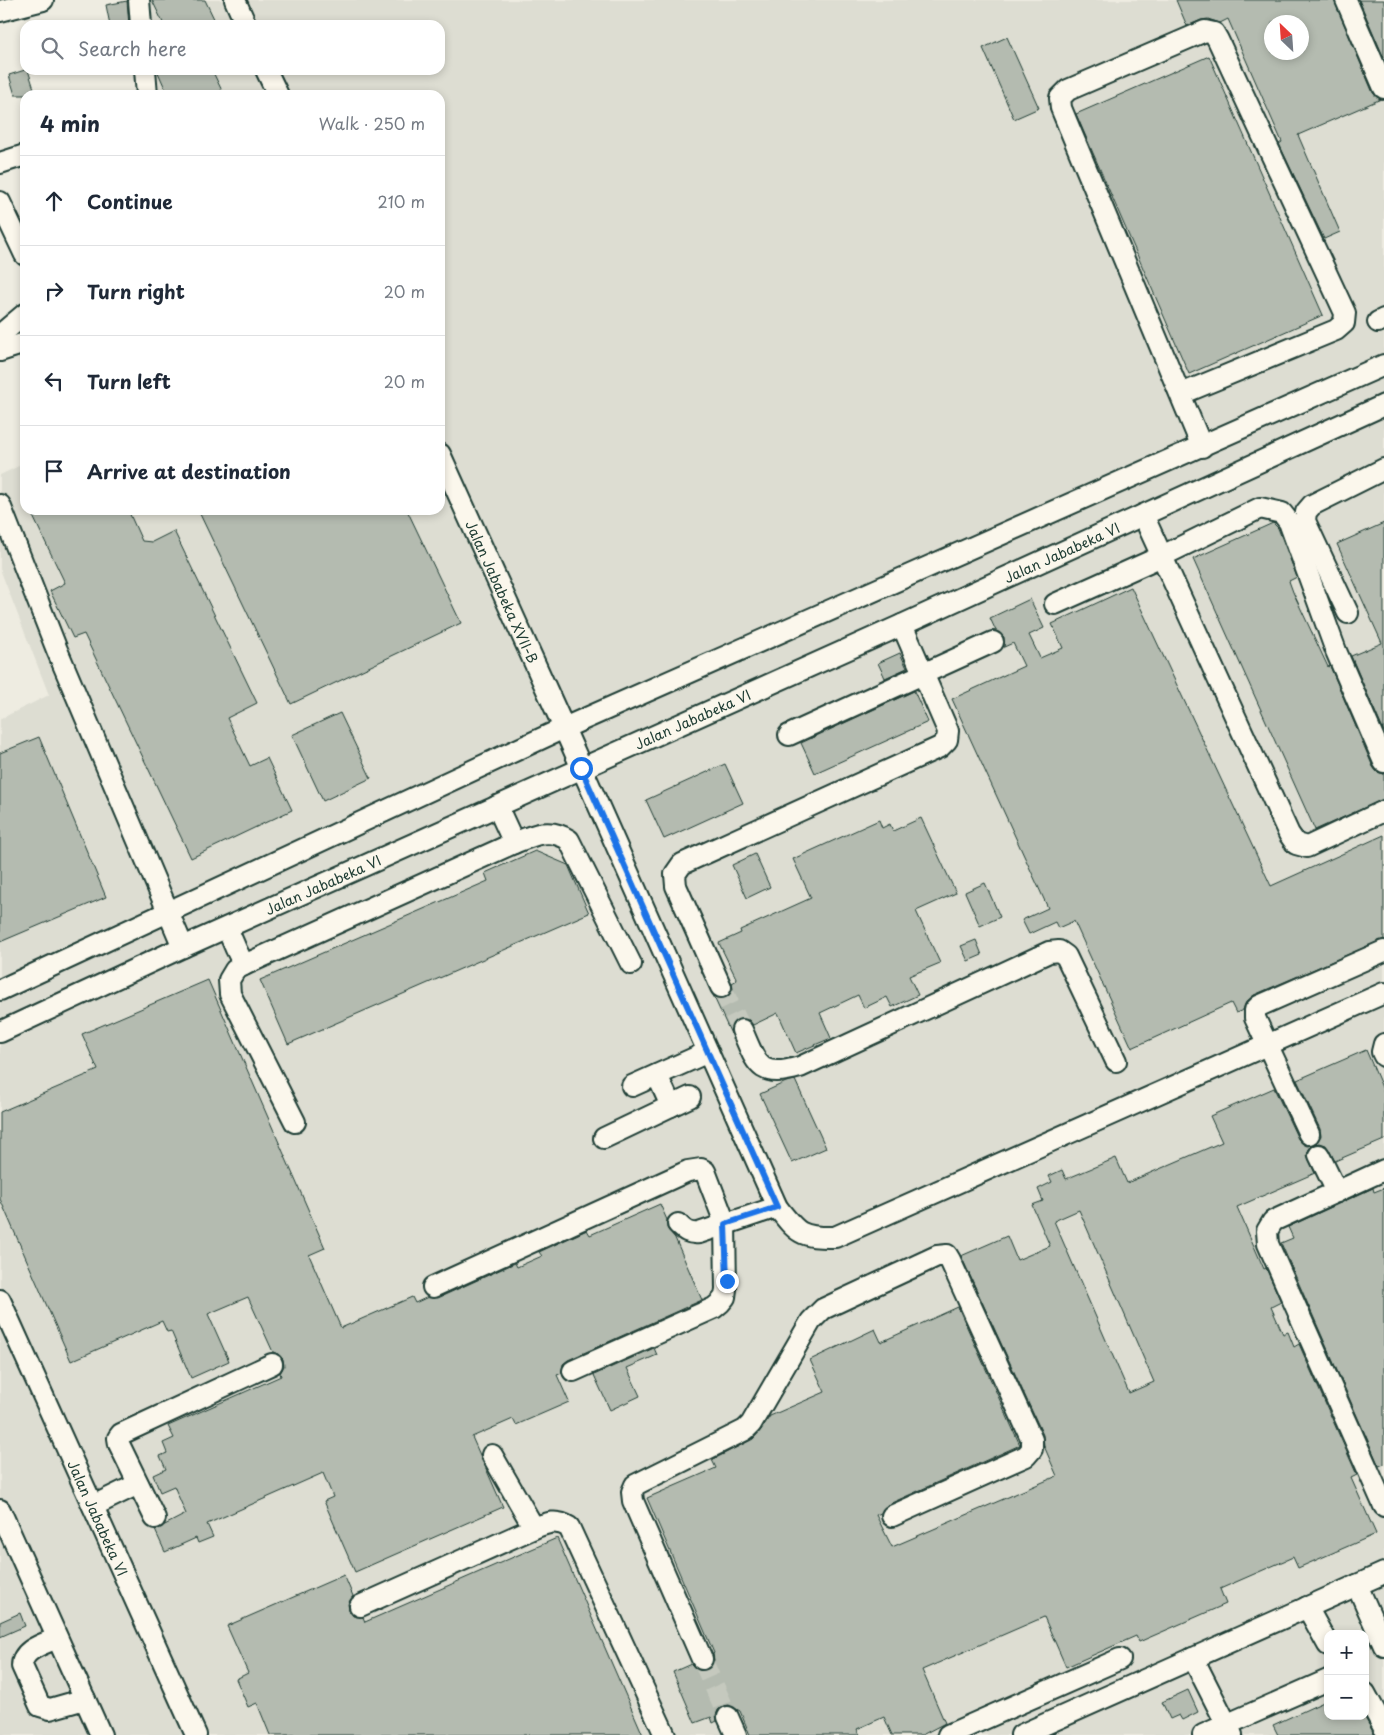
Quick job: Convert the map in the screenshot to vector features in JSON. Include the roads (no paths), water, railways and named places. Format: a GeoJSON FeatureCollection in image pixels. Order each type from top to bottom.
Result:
{"type":"FeatureCollection","features":[{"type":"Feature","properties":{"kind":"street"},"geometry":{"type":"LineString","coordinates":[[0,12],[43,0]]}},
{"type":"Feature","properties":{"kind":"street"},"geometry":{"type":"LineString","coordinates":[[139,0],[141,20]]}},
{"type":"Feature","properties":{"kind":"street"},"geometry":{"type":"LineString","coordinates":[[234,0],[244,20]]}},
{"type":"Feature","properties":{"kind":"street"},"geometry":{"type":"LineString","coordinates":[[1346,0],[1384,88]]}},
{"type":"Feature","properties":{"kind":"street"},"geometry":{"type":"LineString","coordinates":[[1181,394],[1336,330],[1344,323],[1345,313],[1218,40],[1214,33],[1204,31],[1068,90],[1060,98],[1061,108],[1202,447]]}},
{"type":"Feature","properties":{"kind":"street"},"geometry":{"type":"LineString","coordinates":[[145,75],[147,90]]}},
{"type":"Feature","properties":{"kind":"street"},"geometry":{"type":"LineString","coordinates":[[268,75],[276,90]]}},
{"type":"Feature","properties":{"kind":"street"},"geometry":{"type":"LineString","coordinates":[[0,163],[20,157]]}},
{"type":"Feature","properties":{"kind":"street"},"geometry":{"type":"LineString","coordinates":[[0,202],[20,244]]}},
{"type":"Feature","properties":{"kind":"street"},"geometry":{"type":"LineString","coordinates":[[0,335],[20,318]]}},
{"type":"Feature","properties":{"kind":"street"},"geometry":{"type":"LineString","coordinates":[[0,350],[20,344]]}},
{"type":"Feature","properties":{"kind":"street"},"geometry":{"type":"LineString","coordinates":[[0,990],[564,728],[1384,365]]}},
{"type":"Feature","properties":{"kind":"street","name":"Jalan Jababeka VI"},"geometry":{"type":"LineString","coordinates":[[0,1032],[183,947],[1143,515],[1382,411]]}},
{"type":"Feature","properties":{"kind":"street","name":"Jalan Jababeka XVII-B"},"geometry":{"type":"LineString","coordinates":[[445,465],[777,1207],[792,1226],[802,1234],[815,1238],[835,1237],[1112,1115],[1267,1044],[1382,1000]]}},
{"type":"Feature","properties":{"kind":"street"},"geometry":{"type":"LineString","coordinates":[[1348,613],[1305,521],[1306,512],[1312,504],[1384,470]]}},
{"type":"Feature","properties":{"kind":"street"},"geometry":{"type":"LineString","coordinates":[[0,505],[57,650],[183,947]]}},
{"type":"Feature","properties":{"kind":"street"},"geometry":{"type":"LineString","coordinates":[[1055,604],[1162,556],[1260,508],[1282,514],[1289,522],[1336,651],[1384,762]]}},
{"type":"Feature","properties":{"kind":"street"},"geometry":{"type":"LineString","coordinates":[[1143,515],[1289,834],[1296,844],[1307,847],[1384,811]]}},
{"type":"Feature","properties":{"kind":"street"},"geometry":{"type":"LineString","coordinates":[[721,987],[676,886],[675,874],[682,864],[940,747],[947,740],[948,732],[902,625]]}},
{"type":"Feature","properties":{"kind":"street"},"geometry":{"type":"LineString","coordinates":[[789,734],[993,642]]}},
{"type":"Feature","properties":{"kind":"street"},"geometry":{"type":"LineString","coordinates":[[497,806],[514,843]]}},
{"type":"Feature","properties":{"kind":"street"},"geometry":{"type":"LineString","coordinates":[[294,1122],[230,994],[229,980],[235,970],[244,965],[514,843],[539,833],[552,832],[561,834],[569,840],[631,964]]}},
{"type":"Feature","properties":{"kind":"street"},"geometry":{"type":"LineString","coordinates":[[227,928],[244,965]]}},
{"type":"Feature","properties":{"kind":"street"},"geometry":{"type":"LineString","coordinates":[[742,1030],[756,1062],[766,1070],[787,1071],[809,1063],[1049,952],[1059,951],[1066,956],[1116,1061]]}},
{"type":"Feature","properties":{"kind":"street"},"geometry":{"type":"LineString","coordinates":[[1309,1134],[1255,1018],[1255,1010],[1259,1006],[1384,951]]}},
{"type":"Feature","properties":{"kind":"street"},"geometry":{"type":"LineString","coordinates":[[1384,1044],[1382,1052],[1384,1056]]}},
{"type":"Feature","properties":{"kind":"street"},"geometry":{"type":"LineString","coordinates":[[632,1086],[708,1052]]}},
{"type":"Feature","properties":{"kind":"street"},"geometry":{"type":"LineString","coordinates":[[658,1074],[671,1106]]}},
{"type":"Feature","properties":{"kind":"street"},"geometry":{"type":"LineString","coordinates":[[604,1138],[690,1097]]}},
{"type":"Feature","properties":{"kind":"street"},"geometry":{"type":"LineString","coordinates":[[1319,1155],[1337,1192]]}},
{"type":"Feature","properties":{"kind":"street"},"geometry":{"type":"LineString","coordinates":[[433,1287],[698,1168],[705,1171],[725,1224],[727,1281],[725,1296],[714,1308],[573,1371]]}},
{"type":"Feature","properties":{"kind":"street"},"geometry":{"type":"LineString","coordinates":[[1384,1170],[1273,1221],[1266,1231],[1268,1244],[1384,1506]]}},
{"type":"Feature","properties":{"kind":"street"},"geometry":{"type":"LineString","coordinates":[[678,1224],[692,1234],[777,1207]]}},
{"type":"Feature","properties":{"kind":"street"},"geometry":{"type":"LineString","coordinates":[[702,1659],[633,1500],[632,1492],[635,1485],[745,1430],[751,1424],[811,1321],[823,1309],[937,1256],[947,1255],[1032,1440],[1032,1449],[1026,1456],[892,1516]]}},
{"type":"Feature","properties":{"kind":"street","name":"Jalan Jababeka VI"},"geometry":{"type":"LineString","coordinates":[[0,1300],[196,1735]]}},
{"type":"Feature","properties":{"kind":"street"},"geometry":{"type":"LineString","coordinates":[[155,1518],[118,1444],[118,1438],[121,1434],[272,1364]]}},
{"type":"Feature","properties":{"kind":"street"},"geometry":{"type":"LineString","coordinates":[[492,1455],[534,1528]]}},
{"type":"Feature","properties":{"kind":"street"},"geometry":{"type":"LineString","coordinates":[[93,1506],[138,1484]]}},
{"type":"Feature","properties":{"kind":"street"},"geometry":{"type":"LineString","coordinates":[[0,1510],[101,1735]]}},
{"type":"Feature","properties":{"kind":"street"},"geometry":{"type":"LineString","coordinates":[[360,1606],[534,1528],[552,1521],[562,1522],[569,1527],[665,1735]]}},
{"type":"Feature","properties":{"kind":"street"},"geometry":{"type":"LineString","coordinates":[[1021,1735],[1052,1729],[1193,1658],[1384,1573]]}},
{"type":"Feature","properties":{"kind":"street"},"geometry":{"type":"LineString","coordinates":[[1357,1585],[1384,1646]]}},
{"type":"Feature","properties":{"kind":"street"},"geometry":{"type":"LineString","coordinates":[[1307,1607],[1324,1638]]}},
{"type":"Feature","properties":{"kind":"street"},"geometry":{"type":"LineString","coordinates":[[57,1638],[27,1653],[22,1660],[22,1666],[40,1706],[50,1709],[85,1699]]}},
{"type":"Feature","properties":{"kind":"street"},"geometry":{"type":"LineString","coordinates":[[1193,1658],[1230,1730]]}},
{"type":"Feature","properties":{"kind":"street"},"geometry":{"type":"LineString","coordinates":[[948,1735],[1120,1659]]}},
{"type":"Feature","properties":{"kind":"street"},"geometry":{"type":"LineString","coordinates":[[1203,1735],[1230,1730],[1324,1682]]}},
{"type":"Feature","properties":{"kind":"street"},"geometry":{"type":"LineString","coordinates":[[1369,1700],[1384,1728]]}},
{"type":"Feature","properties":{"kind":"street"},"geometry":{"type":"LineString","coordinates":[[728,1717],[736,1735]]}},
{"type":"Feature","properties":{"kind":"tunnel"},"geometry":{"type":"LineString","coordinates":[[721,987],[742,1030]]}},
{"type":"Feature","properties":{"kind":"tunnel"},"geometry":{"type":"LineString","coordinates":[[702,1659],[728,1717]]}}]}
